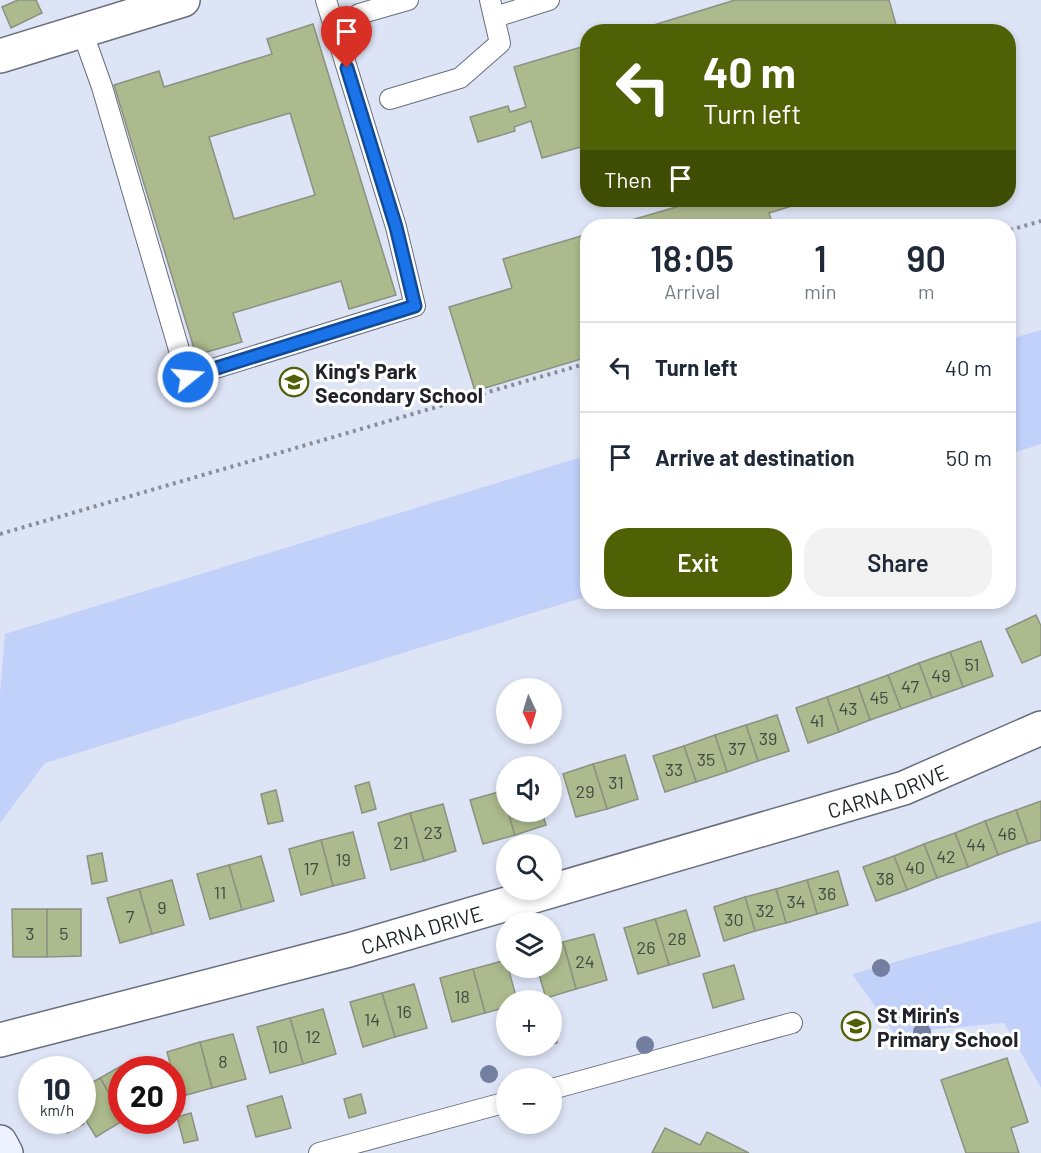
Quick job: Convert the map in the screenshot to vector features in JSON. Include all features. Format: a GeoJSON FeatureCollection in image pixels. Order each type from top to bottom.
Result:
{"type":"FeatureCollection","features":[{"type":"Feature","properties":{"kind":"main road"},"geometry":{"type":"LineString","coordinates":[[0,1142],[6,1153]]}},
{"type":"Feature","properties":{"kind":"street"},"geometry":{"type":"LineString","coordinates":[[0,57],[183,0]]}},
{"type":"Feature","properties":{"kind":"street","name":"CARNA DRIVE"},"geometry":{"type":"LineString","coordinates":[[0,1040],[349,950],[904,788],[1041,728]]}},
{"type":"Feature","properties":{"kind":"lane"},"geometry":{"type":"LineString","coordinates":[[82,31],[102,87],[188,377],[415,306],[396,227],[326,0]]}},
{"type":"Feature","properties":{"kind":"lane"},"geometry":{"type":"LineString","coordinates":[[359,14],[408,0]]}},
{"type":"Feature","properties":{"kind":"lane"},"geometry":{"type":"LineString","coordinates":[[390,99],[460,78],[500,43],[492,8],[549,0]]}},
{"type":"Feature","properties":{"kind":"lane"},"geometry":{"type":"LineString","coordinates":[[562,1086],[792,1023]]}},
{"type":"Feature","properties":{"kind":"lane"},"geometry":{"type":"LineString","coordinates":[[329,1152],[496,1105]]}},
{"type":"Feature","properties":{"kind":"path"},"geometry":{"type":"LineString","coordinates":[[1016,228],[1041,221]]}},
{"type":"Feature","properties":{"kind":"path"},"geometry":{"type":"LineString","coordinates":[[0,534],[580,365]]}},
{"type":"Feature","properties":{"kind":"shaded area"},"geometry":{"type":"Polygon","coordinates":[[[1041,330],[1041,444],[1016,452],[1016,337],[1041,330]]]}},
{"type":"Feature","properties":{"kind":"shaded area"},"geometry":{"type":"Polygon","coordinates":[[[580,457],[580,598],[45,763],[0,823],[0,694],[5,634],[580,457]]]}},
{"type":"Feature","properties":{"kind":"shaded area"},"geometry":{"type":"Polygon","coordinates":[[[1041,921],[1041,1088],[1004,1023],[894,1033],[852,974],[1041,921]]]}},
{"type":"Feature","properties":{"kind":"building"},"geometry":{"type":"Polygon","coordinates":[[[18,0],[36,0],[42,13],[11,28],[2,7],[18,0]]]}},
{"type":"Feature","properties":{"kind":"building"},"geometry":{"type":"Polygon","coordinates":[[[735,0],[889,0],[896,24],[657,24],[735,0]]]}},
{"type":"Feature","properties":{"kind":"building"},"geometry":{"type":"Polygon","coordinates":[[[313,24],[396,295],[349,309],[341,281],[233,313],[242,342],[196,355],[114,85],[159,71],[164,87],[272,54],[267,39],[313,24]],[[290,113],[209,137],[234,219],[315,195],[290,113]]]}},
{"type":"Feature","properties":{"kind":"building"},"geometry":{"type":"Polygon","coordinates":[[[580,47],[580,147],[542,158],[531,121],[514,127],[515,131],[478,142],[470,117],[508,106],[510,112],[526,107],[514,67],[580,47]]]}},
{"type":"Feature","properties":{"kind":"building"},"geometry":{"type":"Polygon","coordinates":[[[676,207],[788,207],[769,213],[771,219],[635,219],[676,207]]]}},
{"type":"Feature","properties":{"kind":"building"},"geometry":{"type":"Polygon","coordinates":[[[580,236],[580,359],[475,391],[449,307],[512,288],[503,259],[580,236]]]}},
{"type":"Feature","properties":{"kind":"building"},"geometry":{"type":"Polygon","coordinates":[[[1036,615],[1041,626],[1041,655],[1022,663],[1006,629],[1036,615]]]}},
{"type":"Feature","properties":{"kind":"building"},"geometry":{"type":"Polygon","coordinates":[[[981,641],[993,676],[963,687],[950,652],[981,641]]]}},
{"type":"Feature","properties":{"kind":"building"},"geometry":{"type":"Polygon","coordinates":[[[950,652],[963,687],[932,698],[919,663],[950,652]]]}},
{"type":"Feature","properties":{"kind":"building"},"geometry":{"type":"Polygon","coordinates":[[[919,663],[932,698],[901,709],[888,675],[919,663]]]}},
{"type":"Feature","properties":{"kind":"building"},"geometry":{"type":"Polygon","coordinates":[[[888,675],[901,709],[870,720],[858,686],[888,675]]]}},
{"type":"Feature","properties":{"kind":"building"},"geometry":{"type":"Polygon","coordinates":[[[858,686],[870,720],[839,732],[827,697],[858,686]]]}},
{"type":"Feature","properties":{"kind":"building"},"geometry":{"type":"Polygon","coordinates":[[[827,697],[839,732],[808,743],[796,708],[827,697]]]}},
{"type":"Feature","properties":{"kind":"building"},"geometry":{"type":"Polygon","coordinates":[[[777,715],[789,751],[758,761],[746,725],[777,715]]]}},
{"type":"Feature","properties":{"kind":"building"},"geometry":{"type":"Polygon","coordinates":[[[746,725],[758,761],[727,772],[715,735],[746,725]]]}},
{"type":"Feature","properties":{"kind":"building"},"geometry":{"type":"Polygon","coordinates":[[[715,735],[727,772],[696,782],[684,746],[715,735]]]}},
{"type":"Feature","properties":{"kind":"building"},"geometry":{"type":"Polygon","coordinates":[[[684,746],[696,782],[665,792],[653,756],[684,746]]]}},
{"type":"Feature","properties":{"kind":"building"},"geometry":{"type":"Polygon","coordinates":[[[625,755],[638,799],[607,809],[593,764],[625,755]]]}},
{"type":"Feature","properties":{"kind":"building"},"geometry":{"type":"Polygon","coordinates":[[[593,764],[607,809],[576,817],[563,774],[593,764]]]}},
{"type":"Feature","properties":{"kind":"building"},"geometry":{"type":"Polygon","coordinates":[[[369,782],[376,809],[362,813],[355,786],[369,782]]]}},
{"type":"Feature","properties":{"kind":"building"},"geometry":{"type":"Polygon","coordinates":[[[276,790],[283,821],[268,824],[261,794],[276,790]]]}},
{"type":"Feature","properties":{"kind":"building"},"geometry":{"type":"Polygon","coordinates":[[[496,793],[496,822],[511,822],[515,834],[496,834],[496,840],[483,844],[470,800],[496,793]]]}},
{"type":"Feature","properties":{"kind":"building"},"geometry":{"type":"Polygon","coordinates":[[[1041,801],[1041,840],[1028,844],[1016,810],[1041,801]]]}},
{"type":"Feature","properties":{"kind":"building"},"geometry":{"type":"Polygon","coordinates":[[[443,804],[456,851],[424,861],[410,813],[443,804]]]}},
{"type":"Feature","properties":{"kind":"building"},"geometry":{"type":"Polygon","coordinates":[[[1016,810],[1028,844],[998,855],[985,821],[1016,810]]]}},
{"type":"Feature","properties":{"kind":"building"},"geometry":{"type":"Polygon","coordinates":[[[410,813],[424,861],[391,870],[378,823],[410,813]]]}},
{"type":"Feature","properties":{"kind":"building"},"geometry":{"type":"Polygon","coordinates":[[[985,821],[998,855],[968,867],[955,833],[985,821]]]}},
{"type":"Feature","properties":{"kind":"building"},"geometry":{"type":"Polygon","coordinates":[[[511,822],[545,822],[546,825],[515,834],[511,822]]]}},
{"type":"Feature","properties":{"kind":"building"},"geometry":{"type":"Polygon","coordinates":[[[353,832],[365,878],[333,886],[321,840],[353,832]]]}},
{"type":"Feature","properties":{"kind":"building"},"geometry":{"type":"Polygon","coordinates":[[[955,833],[968,867],[937,878],[924,844],[955,833]]]}},
{"type":"Feature","properties":{"kind":"building"},"geometry":{"type":"Polygon","coordinates":[[[321,840],[333,886],[301,895],[289,849],[321,840]]]}},
{"type":"Feature","properties":{"kind":"building"},"geometry":{"type":"Polygon","coordinates":[[[924,844],[937,878],[907,890],[894,856],[924,844]]]}},
{"type":"Feature","properties":{"kind":"building"},"geometry":{"type":"Polygon","coordinates":[[[102,853],[107,881],[92,884],[87,856],[102,853]]]}},
{"type":"Feature","properties":{"kind":"building"},"geometry":{"type":"Polygon","coordinates":[[[261,856],[274,901],[242,910],[229,865],[261,856]]]}},
{"type":"Feature","properties":{"kind":"building"},"geometry":{"type":"Polygon","coordinates":[[[894,856],[907,890],[876,901],[863,867],[894,856]]]}},
{"type":"Feature","properties":{"kind":"building"},"geometry":{"type":"Polygon","coordinates":[[[229,865],[242,910],[210,919],[197,874],[229,865]]]}},
{"type":"Feature","properties":{"kind":"building"},"geometry":{"type":"Polygon","coordinates":[[[838,871],[848,905],[817,914],[807,880],[838,871]]]}},
{"type":"Feature","properties":{"kind":"building"},"geometry":{"type":"Polygon","coordinates":[[[172,880],[184,925],[152,934],[139,889],[172,880]]]}},
{"type":"Feature","properties":{"kind":"building"},"geometry":{"type":"Polygon","coordinates":[[[807,880],[817,914],[786,923],[776,889],[807,880]]]}},
{"type":"Feature","properties":{"kind":"building"},"geometry":{"type":"Polygon","coordinates":[[[139,889],[152,934],[120,943],[107,898],[139,889]]]}},
{"type":"Feature","properties":{"kind":"building"},"geometry":{"type":"Polygon","coordinates":[[[776,889],[786,923],[755,931],[745,897],[776,889]]]}},
{"type":"Feature","properties":{"kind":"building"},"geometry":{"type":"Polygon","coordinates":[[[745,897],[755,931],[724,941],[714,907],[745,897]]]}},
{"type":"Feature","properties":{"kind":"building"},"geometry":{"type":"Polygon","coordinates":[[[12,909],[47,909],[47,957],[13,957],[12,909]]]}},
{"type":"Feature","properties":{"kind":"building"},"geometry":{"type":"Polygon","coordinates":[[[47,909],[81,909],[81,956],[47,957],[47,909]]]}},
{"type":"Feature","properties":{"kind":"building"},"geometry":{"type":"Polygon","coordinates":[[[686,910],[700,956],[669,965],[655,919],[686,910]]]}},
{"type":"Feature","properties":{"kind":"building"},"geometry":{"type":"Polygon","coordinates":[[[655,919],[669,965],[638,974],[624,928],[655,919]]]}},
{"type":"Feature","properties":{"kind":"building"},"geometry":{"type":"Polygon","coordinates":[[[594,934],[607,980],[576,989],[563,942],[594,934]]]}},
{"type":"Feature","properties":{"kind":"building"},"geometry":{"type":"Polygon","coordinates":[[[562,942],[576,989],[562,993],[562,990],[544,990],[540,978],[562,978],[562,942]]]}},
{"type":"Feature","properties":{"kind":"building"},"geometry":{"type":"Polygon","coordinates":[[[496,963],[496,978],[511,978],[514,990],[496,990],[496,1010],[485,1013],[473,969],[496,963]]]}},
{"type":"Feature","properties":{"kind":"building"},"geometry":{"type":"Polygon","coordinates":[[[734,965],[744,999],[713,1008],[703,974],[734,965]]]}},
{"type":"Feature","properties":{"kind":"building"},"geometry":{"type":"Polygon","coordinates":[[[473,969],[485,1013],[452,1022],[440,978],[473,969]]]}},
{"type":"Feature","properties":{"kind":"building"},"geometry":{"type":"Polygon","coordinates":[[[414,984],[427,1028],[395,1037],[382,993],[414,984]]]}},
{"type":"Feature","properties":{"kind":"building"},"geometry":{"type":"Polygon","coordinates":[[[382,993],[395,1037],[363,1047],[350,1002],[382,993]]]}},
{"type":"Feature","properties":{"kind":"building"},"geometry":{"type":"Polygon","coordinates":[[[323,1009],[336,1054],[303,1064],[290,1018],[323,1009]]]}},
{"type":"Feature","properties":{"kind":"building"},"geometry":{"type":"Polygon","coordinates":[[[290,1018],[303,1064],[270,1073],[257,1027],[290,1018]]]}},
{"type":"Feature","properties":{"kind":"building"},"geometry":{"type":"Polygon","coordinates":[[[233,1034],[246,1079],[212,1088],[200,1042],[233,1034]]]}},
{"type":"Feature","properties":{"kind":"building"},"geometry":{"type":"Polygon","coordinates":[[[200,1042],[212,1088],[186,1095],[186,1056],[168,1056],[167,1052],[200,1042]]]}},
{"type":"Feature","properties":{"kind":"building"},"geometry":{"type":"Polygon","coordinates":[[[1007,1058],[1028,1122],[1011,1128],[1019,1153],[966,1153],[941,1080],[1007,1058]]]}},
{"type":"Feature","properties":{"kind":"building"},"geometry":{"type":"Polygon","coordinates":[[[108,1073],[108,1091],[100,1078],[108,1073]]]}},
{"type":"Feature","properties":{"kind":"building"},"geometry":{"type":"Polygon","coordinates":[[[100,1078],[108,1091],[108,1130],[96,1137],[94,1134],[96,1134],[96,1080],[100,1078]]]}},
{"type":"Feature","properties":{"kind":"building"},"geometry":{"type":"Polygon","coordinates":[[[361,1094],[366,1113],[349,1118],[344,1099],[361,1094]]]}},
{"type":"Feature","properties":{"kind":"building"},"geometry":{"type":"Polygon","coordinates":[[[282,1096],[291,1128],[256,1137],[247,1106],[282,1096]]]}},
{"type":"Feature","properties":{"kind":"building"},"geometry":{"type":"Polygon","coordinates":[[[191,1113],[198,1140],[184,1143],[182,1134],[186,1134],[186,1114],[191,1113]]]}},
{"type":"Feature","properties":{"kind":"building"},"geometry":{"type":"Polygon","coordinates":[[[665,1128],[700,1145],[707,1132],[749,1153],[652,1153],[665,1128]]]}},
{"type":"Feature","properties":{"kind":"place","name":"King's Park Secondary School"},"geometry":{"type":"Point","coordinates":[294,382]}},
{"type":"Feature","properties":{"kind":"place","name":"St Mirin's Primary School"},"geometry":{"type":"Point","coordinates":[856,1026]}},
{"type":"Feature","properties":{"kind":"route"},"geometry":{"type":"LineString","coordinates":[[188,377],[415,306],[396,227],[347,68]]}}]}
